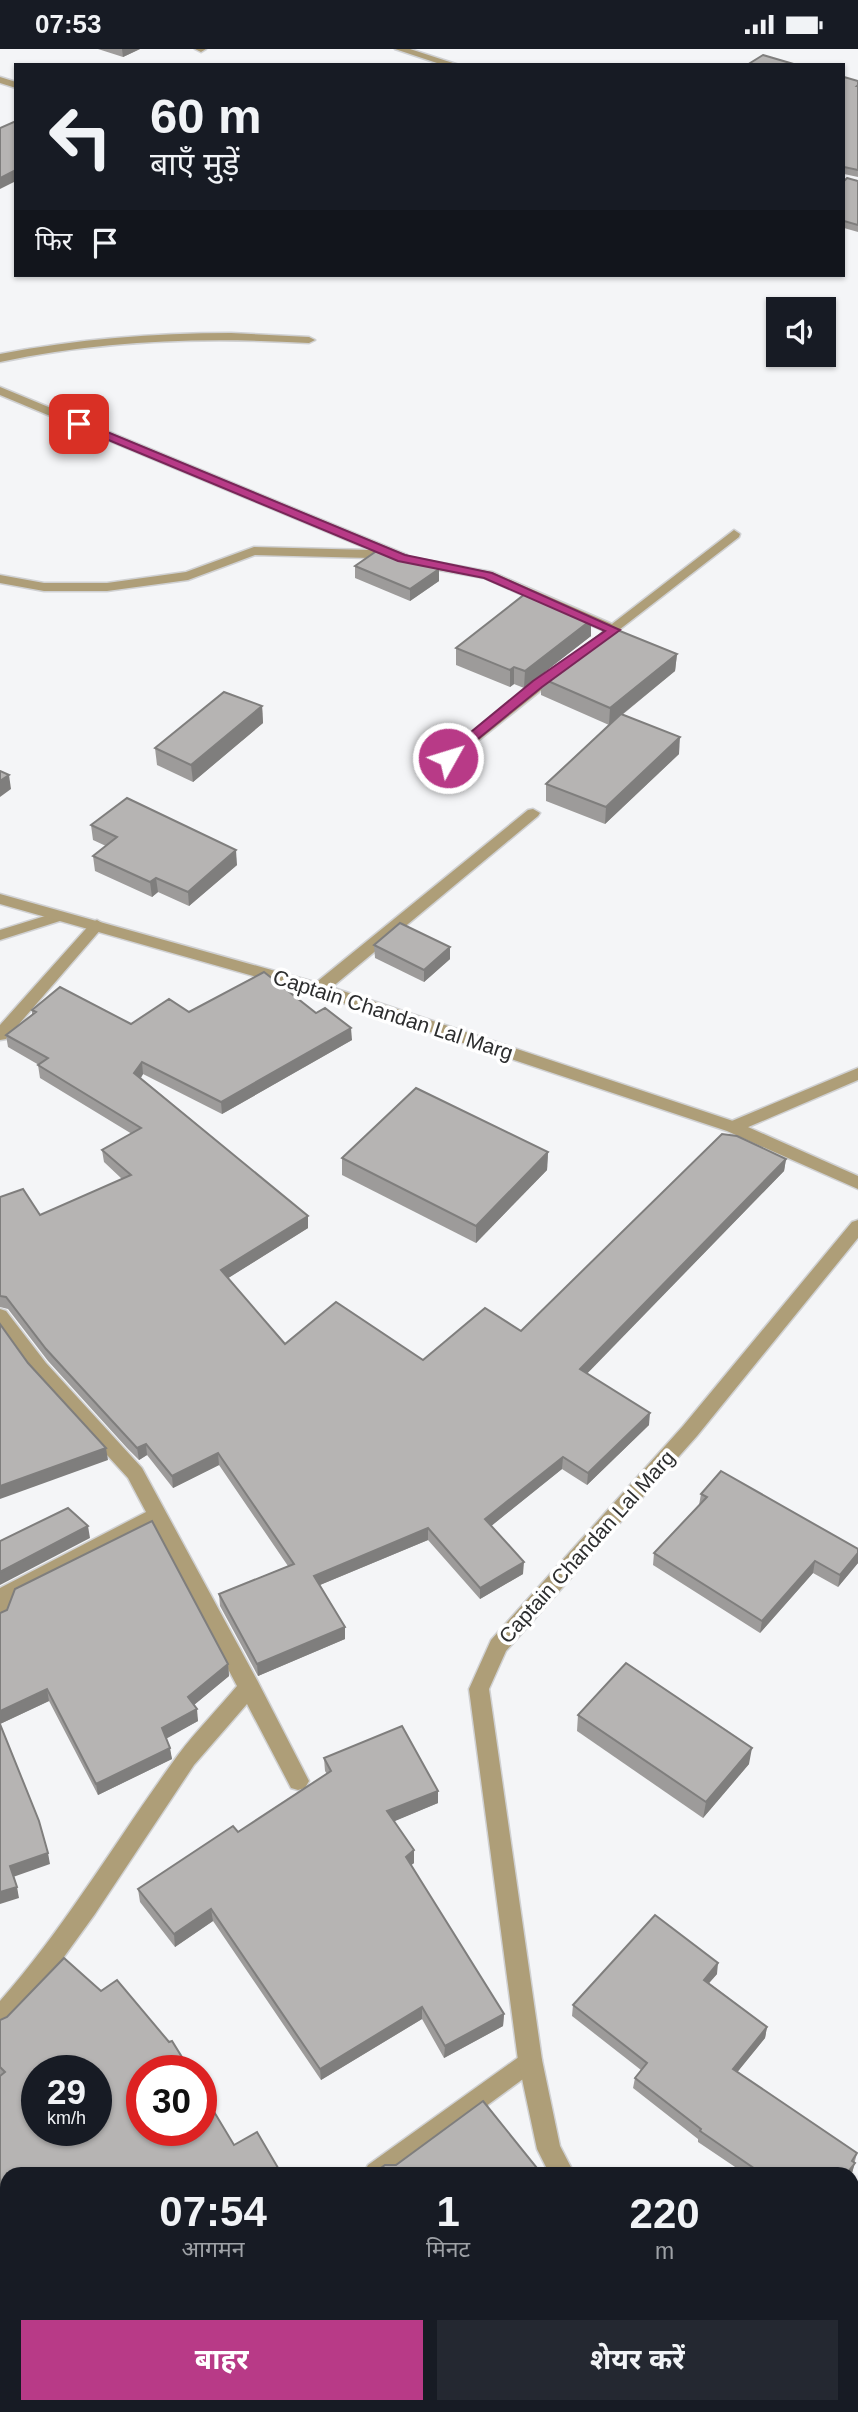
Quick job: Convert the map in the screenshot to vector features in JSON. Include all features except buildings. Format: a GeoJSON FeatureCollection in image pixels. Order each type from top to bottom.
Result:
{"type":"FeatureCollection","features":[{"type":"Feature","properties":{"kind":"street"},"geometry":{"type":"LineString","coordinates":[[404,49],[448,63]]}},
{"type":"Feature","properties":{"kind":"street"},"geometry":{"type":"LineString","coordinates":[[0,358],[61,344],[145,337],[237,335],[309,340]]}},
{"type":"Feature","properties":{"kind":"street"},"geometry":{"type":"LineString","coordinates":[[0,391],[402,558]]}},
{"type":"Feature","properties":{"kind":"street"},"geometry":{"type":"LineString","coordinates":[[592,646],[734,534]]}},
{"type":"Feature","properties":{"kind":"street"},"geometry":{"type":"LineString","coordinates":[[0,579],[44,587],[107,587],[188,576],[254,551],[370,554],[487,575],[614,630]]}},
{"type":"Feature","properties":{"kind":"street"},"geometry":{"type":"LineString","coordinates":[[448,758],[570,661]]}},
{"type":"Feature","properties":{"kind":"street"},"geometry":{"type":"LineString","coordinates":[[319,989],[533,813]]}},
{"type":"Feature","properties":{"kind":"street","name":"Captain Chandan Lal Marg"},"geometry":{"type":"LineString","coordinates":[[0,899],[319,989],[733,1127],[858,1182]]}},
{"type":"Feature","properties":{"kind":"street"},"geometry":{"type":"LineString","coordinates":[[0,935],[58,917]]}},
{"type":"Feature","properties":{"kind":"street"},"geometry":{"type":"LineString","coordinates":[[0,1035],[97,925]]}},
{"type":"Feature","properties":{"kind":"street"},"geometry":{"type":"LineString","coordinates":[[733,1127],[858,1074]]}},
{"type":"Feature","properties":{"kind":"street","name":"Captain Chandan Lal Marg"},"geometry":{"type":"LineString","coordinates":[[559,2167],[550,2148],[530,2060],[494,1781],[482,1732],[479,1689],[498,1646],[690,1431],[858,1226]]}},
{"type":"Feature","properties":{"kind":"street"},"geometry":{"type":"LineString","coordinates":[[0,1316],[39,1368],[135,1473],[298,1781]]}},
{"type":"Feature","properties":{"kind":"street"},"geometry":{"type":"LineString","coordinates":[[0,1615],[6,1594],[157,1515]]}},
{"type":"Feature","properties":{"kind":"street"},"geometry":{"type":"LineString","coordinates":[[0,2018],[40,1972],[80,1918],[187,1759],[250,1686]]}},
{"type":"Feature","properties":{"kind":"street"},"geometry":{"type":"LineString","coordinates":[[384,2167],[530,2060]]}},
{"type":"Feature","properties":{"kind":"route"},"geometry":{"type":"LineString","coordinates":[[79,424],[402,558],[487,575],[614,630],[538,684],[448,758]]}}]}
